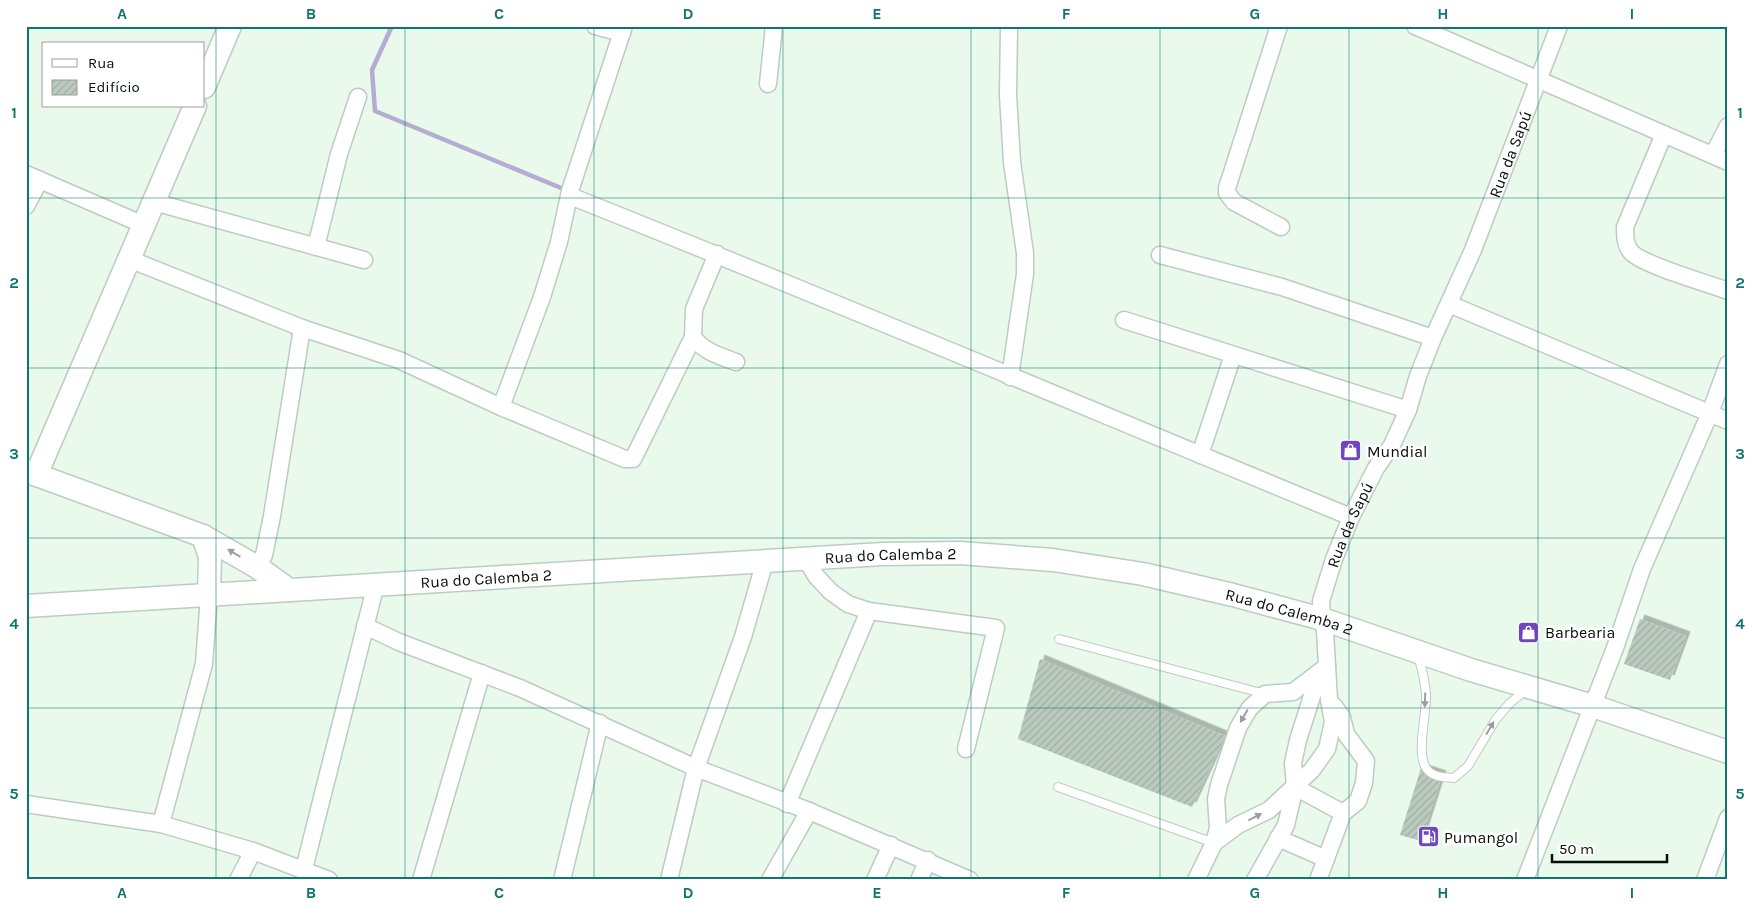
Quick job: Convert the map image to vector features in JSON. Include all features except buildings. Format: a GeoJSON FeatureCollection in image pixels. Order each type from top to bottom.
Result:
{"type":"FeatureCollection","features":[{"type":"Feature","properties":{"kind":"main road"},"geometry":{"type":"LineString","coordinates":[[205,85],[230,26]]}},
{"type":"Feature","properties":{"kind":"main road"},"geometry":{"type":"LineString","coordinates":[[195,108],[129,259],[31,473],[203,536],[257,567],[289,590]]}},
{"type":"Feature","properties":{"kind":"main road"},"geometry":{"type":"LineString","coordinates":[[203,536],[210,557],[209,595]]}},
{"type":"Feature","properties":{"kind":"main road","name":"Rua do Calemba 2"},"geometry":{"type":"LineString","coordinates":[[26,606],[883,554],[960,553],[1053,560],[1144,574],[1322,619],[1416,652],[1593,706],[1728,752]]}},
{"type":"Feature","properties":{"kind":"street"},"geometry":{"type":"LineString","coordinates":[[501,407],[542,297],[559,242],[570,191],[623,29],[595,26]]}},
{"type":"Feature","properties":{"kind":"street"},"geometry":{"type":"LineString","coordinates":[[768,84],[774,26]]}},
{"type":"Feature","properties":{"kind":"street"},"geometry":{"type":"LineString","coordinates":[[1009,26],[1008,95],[1011,143],[1018,216],[1025,253],[1025,274],[1010,377]]}},
{"type":"Feature","properties":{"kind":"street"},"geometry":{"type":"LineString","coordinates":[[1279,26],[1227,188],[1227,194],[1234,202],[1281,228]]}},
{"type":"Feature","properties":{"kind":"street"},"geometry":{"type":"LineString","coordinates":[[1415,26],[1720,159],[1728,126]]}},
{"type":"Feature","properties":{"kind":"street","name":"Rua da Sapú"},"geometry":{"type":"LineString","coordinates":[[1214,843],[1238,825],[1269,810],[1312,770],[1327,749],[1332,722],[1321,601],[1334,560],[1351,517],[1376,468],[1392,445],[1408,410],[1418,376],[1473,250],[1559,26]]}},
{"type":"Feature","properties":{"kind":"street"},"geometry":{"type":"LineString","coordinates":[[316,247],[339,154],[358,97]]}},
{"type":"Feature","properties":{"kind":"street"},"geometry":{"type":"LineString","coordinates":[[1664,134],[1625,227],[1626,241],[1632,253],[1651,263],[1728,290]]}},
{"type":"Feature","properties":{"kind":"street"},"geometry":{"type":"LineString","coordinates":[[26,206],[33,177],[144,225]]}},
{"type":"Feature","properties":{"kind":"street"},"geometry":{"type":"LineString","coordinates":[[570,196],[834,302],[1010,377],[1351,517]]}},
{"type":"Feature","properties":{"kind":"street"},"geometry":{"type":"LineString","coordinates":[[154,202],[364,260]]}},
{"type":"Feature","properties":{"kind":"street"},"geometry":{"type":"LineString","coordinates":[[129,259],[302,328],[399,360],[501,407],[625,459],[633,458],[693,337],[694,309],[717,254]]}},
{"type":"Feature","properties":{"kind":"street"},"geometry":{"type":"LineString","coordinates":[[1160,255],[1282,286],[1433,338]]}},
{"type":"Feature","properties":{"kind":"street"},"geometry":{"type":"LineString","coordinates":[[1449,304],[1728,421]]}},
{"type":"Feature","properties":{"kind":"street"},"geometry":{"type":"LineString","coordinates":[[1124,320],[1408,410]]}},
{"type":"Feature","properties":{"kind":"street"},"geometry":{"type":"LineString","coordinates":[[257,567],[264,554],[270,525],[302,328]]}},
{"type":"Feature","properties":{"kind":"street"},"geometry":{"type":"LineString","coordinates":[[693,337],[699,346],[707,351],[736,362]]}},
{"type":"Feature","properties":{"kind":"street"},"geometry":{"type":"LineString","coordinates":[[1200,455],[1233,355]]}},
{"type":"Feature","properties":{"kind":"street"},"geometry":{"type":"LineString","coordinates":[[1525,880],[1593,706],[1642,569],[1710,414],[1728,364]]}},
{"type":"Feature","properties":{"kind":"street"},"geometry":{"type":"LineString","coordinates":[[806,559],[816,576],[831,592],[848,604],[869,611],[996,628],[966,749]]}},
{"type":"Feature","properties":{"kind":"street"},"geometry":{"type":"LineString","coordinates":[[669,880],[696,768],[743,637],[764,561]]}},
{"type":"Feature","properties":{"kind":"street"},"geometry":{"type":"LineString","coordinates":[[304,869],[376,584]]}},
{"type":"Feature","properties":{"kind":"street"},"geometry":{"type":"LineString","coordinates":[[161,824],[204,664],[209,595]]}},
{"type":"Feature","properties":{"kind":"street"},"geometry":{"type":"LineString","coordinates":[[787,804],[869,611]]}},
{"type":"Feature","properties":{"kind":"street"},"geometry":{"type":"LineString","coordinates":[[366,626],[399,642],[482,672],[600,723],[696,768],[809,811],[928,860],[970,880]]}},
{"type":"Feature","properties":{"kind":"street"},"geometry":{"type":"LineString","coordinates":[[1293,692],[1327,666]]}},
{"type":"Feature","properties":{"kind":"street"},"geometry":{"type":"LineString","coordinates":[[1255,880],[1286,825],[1295,787],[1293,763],[1298,740],[1312,696],[1327,666]]}},
{"type":"Feature","properties":{"kind":"street"},"geometry":{"type":"LineString","coordinates":[[421,880],[482,672]]}},
{"type":"Feature","properties":{"kind":"street"},"geometry":{"type":"LineString","coordinates":[[1196,880],[1214,843],[1218,828],[1216,799],[1219,784],[1238,728],[1249,709],[1265,694],[1293,692],[1329,700],[1342,717],[1346,734],[1366,761],[1364,783],[1358,802],[1343,813],[1318,880]]}},
{"type":"Feature","properties":{"kind":"street"},"geometry":{"type":"LineString","coordinates":[[562,880],[600,723]]}},
{"type":"Feature","properties":{"kind":"street"},"geometry":{"type":"LineString","coordinates":[[1295,787],[1343,813]]}},
{"type":"Feature","properties":{"kind":"street"},"geometry":{"type":"LineString","coordinates":[[26,804],[161,824],[253,851],[329,880]]}},
{"type":"Feature","properties":{"kind":"street"},"geometry":{"type":"LineString","coordinates":[[770,880],[809,811]]}},
{"type":"Feature","properties":{"kind":"street"},"geometry":{"type":"LineString","coordinates":[[1705,880],[1728,818]]}},
{"type":"Feature","properties":{"kind":"street"},"geometry":{"type":"LineString","coordinates":[[1278,838],[1326,859]]}},
{"type":"Feature","properties":{"kind":"street"},"geometry":{"type":"LineString","coordinates":[[875,880],[891,845]]}},
{"type":"Feature","properties":{"kind":"street"},"geometry":{"type":"LineString","coordinates":[[238,880],[253,851]]}},
{"type":"Feature","properties":{"kind":"street"},"geometry":{"type":"LineString","coordinates":[[919,880],[928,860]]}},
{"type":"Feature","properties":{"kind":"lane"},"geometry":{"type":"LineString","coordinates":[[1059,639],[1265,694]]}},
{"type":"Feature","properties":{"kind":"lane"},"geometry":{"type":"LineString","coordinates":[[1416,652],[1423,674],[1426,696],[1422,754],[1426,768],[1438,777],[1454,778],[1468,766],[1496,719],[1510,703],[1529,688]]}},
{"type":"Feature","properties":{"kind":"lane"},"geometry":{"type":"LineString","coordinates":[[1058,787],[1214,843]]}},
{"type":"Feature","properties":{"kind":"waterway"},"geometry":{"type":"LineString","coordinates":[[392,26],[372,70],[375,111],[566,190]]}},
{"type":"Feature","properties":{"kind":"place","name":"Mundial"},"geometry":{"type":"Point","coordinates":[1351,451]}},
{"type":"Feature","properties":{"kind":"place","name":"Barbearia"},"geometry":{"type":"Point","coordinates":[1529,632]}},
{"type":"Feature","properties":{"kind":"place","name":"Pumangol"},"geometry":{"type":"Point","coordinates":[1428,837]}}]}
